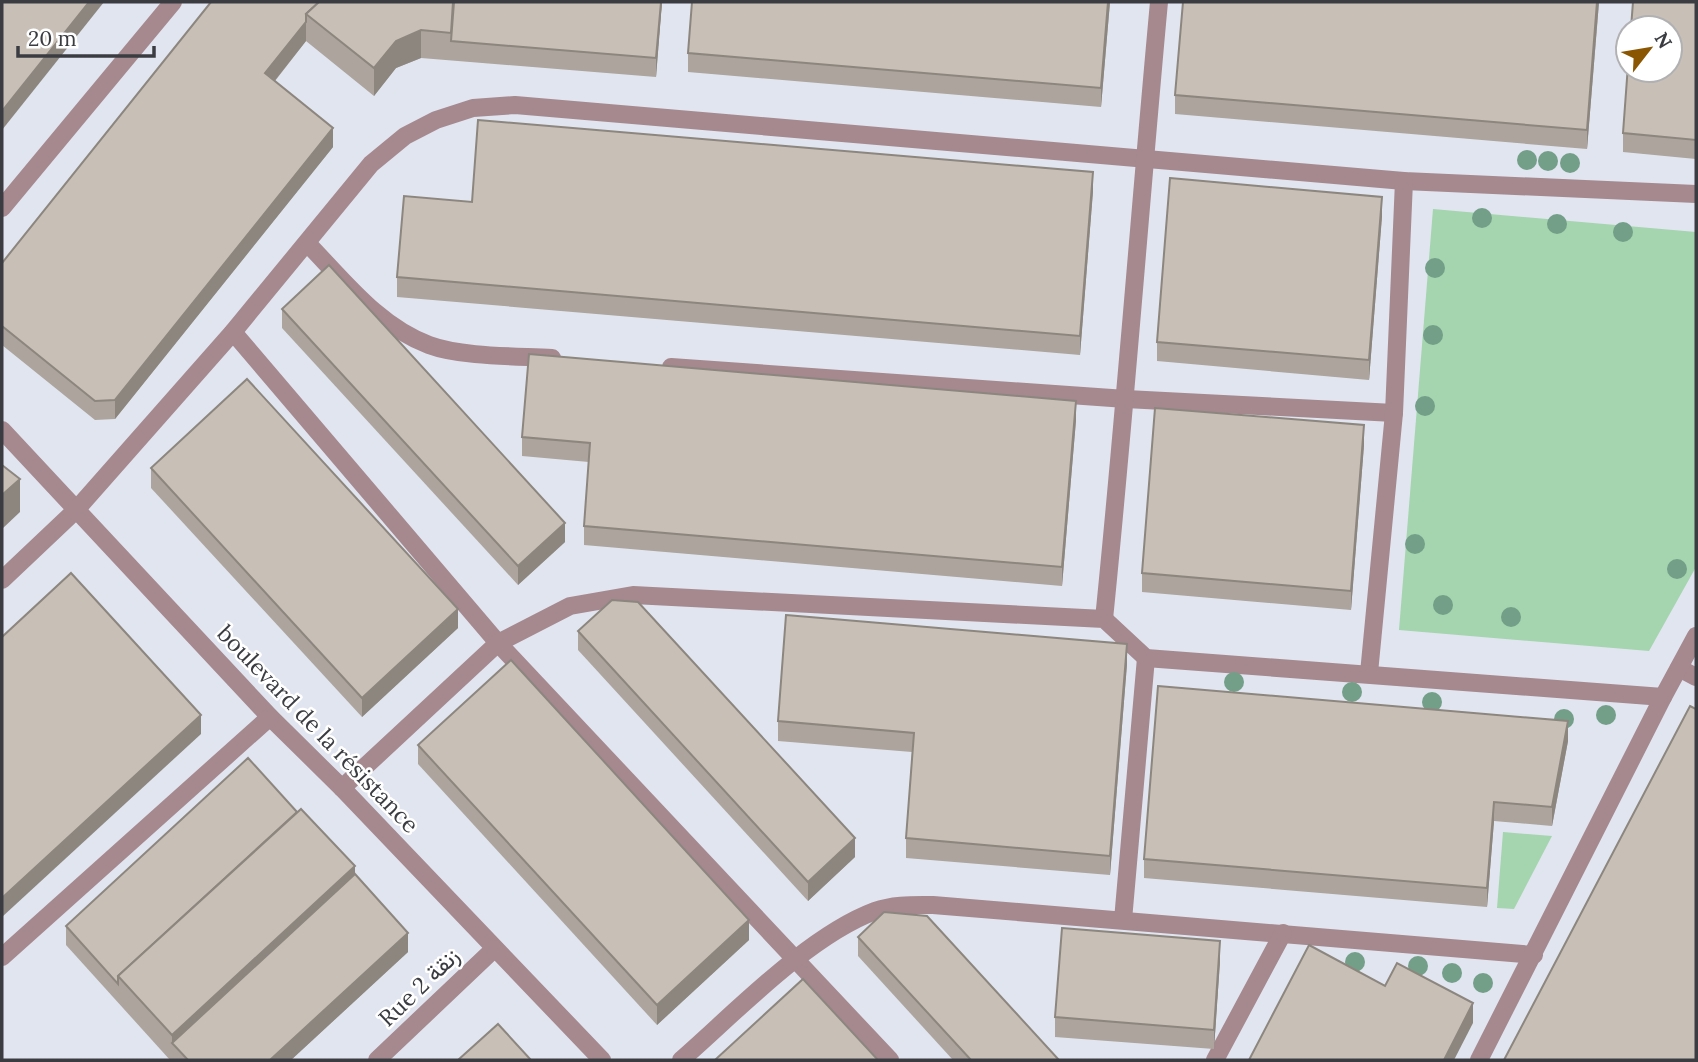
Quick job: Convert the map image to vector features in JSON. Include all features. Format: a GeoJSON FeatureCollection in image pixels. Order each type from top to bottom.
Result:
{"type":"FeatureCollection","features":[{"type":"Feature","properties":{"kind":"street"},"geometry":{"type":"LineString","coordinates":[[2,208],[173,2]]}},
{"type":"Feature","properties":{"kind":"street"},"geometry":{"type":"LineString","coordinates":[[1104,619],[1126,399],[1159,2]]}},
{"type":"Feature","properties":{"kind":"street"},"geometry":{"type":"LineString","coordinates":[[2,580],[76,510],[233,332],[371,164],[405,136],[436,120],[473,108],[515,105],[1404,181],[1696,194]]}},
{"type":"Feature","properties":{"kind":"street"},"geometry":{"type":"LineString","coordinates":[[1369,673],[1394,413],[1404,181]]}},
{"type":"Feature","properties":{"kind":"street"},"geometry":{"type":"LineString","coordinates":[[307,243],[371,309],[400,331],[431,346],[467,352],[563,359]]}},
{"type":"Feature","properties":{"kind":"street"},"geometry":{"type":"LineString","coordinates":[[233,332],[498,643],[890,1060]]}},
{"type":"Feature","properties":{"kind":"street"},"geometry":{"type":"LineString","coordinates":[[659,366],[1126,399],[1394,413]]}},
{"type":"Feature","properties":{"kind":"street","name":"boulevard de la résistance"},"geometry":{"type":"LineString","coordinates":[[2,430],[270,716],[602,1060]]}},
{"type":"Feature","properties":{"kind":"street"},"geometry":{"type":"LineString","coordinates":[[342,788],[498,643],[570,606],[633,595],[1104,619],[1146,658],[1663,697]]}},
{"type":"Feature","properties":{"kind":"street"},"geometry":{"type":"LineString","coordinates":[[1479,1060],[1696,636]]}},
{"type":"Feature","properties":{"kind":"street"},"geometry":{"type":"LineString","coordinates":[[1124,920],[1146,658]]}},
{"type":"Feature","properties":{"kind":"street"},"geometry":{"type":"LineString","coordinates":[[1679,668],[1696,677]]}},
{"type":"Feature","properties":{"kind":"street"},"geometry":{"type":"LineString","coordinates":[[2,957],[270,716]]}},
{"type":"Feature","properties":{"kind":"street"},"geometry":{"type":"LineString","coordinates":[[681,1060],[796,959],[853,921],[877,910],[904,905],[1124,920],[1534,955]]}},
{"type":"Feature","properties":{"kind":"street"},"geometry":{"type":"LineString","coordinates":[[1215,1060],[1283,933]]}},
{"type":"Feature","properties":{"kind":"street","name":"Rue 2 زنقة"},"geometry":{"type":"LineString","coordinates":[[377,1060],[494,949]]}},
{"type":"Feature","properties":{"kind":"green space"},"geometry":{"type":"Polygon","coordinates":[[[1433,209],[1696,232],[1696,567],[1649,651],[1399,630],[1433,209]]]}},
{"type":"Feature","properties":{"kind":"green space"},"geometry":{"type":"Polygon","coordinates":[[[1503,832],[1552,836],[1514,909],[1497,908],[1503,832]]]}},
{"type":"Feature","properties":{"kind":"building"},"geometry":{"type":"Polygon","coordinates":[[[2,2],[89,2],[2,111],[2,2]]]}},
{"type":"Feature","properties":{"kind":"building"},"geometry":{"type":"Polygon","coordinates":[[[211,2],[319,2],[306,14],[306,22],[265,73],[333,128],[115,400],[95,401],[2,326],[2,263],[211,2]]]}},
{"type":"Feature","properties":{"kind":"building"},"geometry":{"type":"Polygon","coordinates":[[[319,2],[453,2],[451,33],[421,30],[396,41],[374,68],[306,14],[319,2]]]}},
{"type":"Feature","properties":{"kind":"building"},"geometry":{"type":"Polygon","coordinates":[[[454,2],[661,2],[656,58],[451,41],[454,2]]]}},
{"type":"Feature","properties":{"kind":"building"},"geometry":{"type":"Polygon","coordinates":[[[692,2],[1108,2],[1101,88],[688,53],[692,2]]]}},
{"type":"Feature","properties":{"kind":"building"},"geometry":{"type":"Polygon","coordinates":[[[1183,2],[1597,2],[1587,130],[1175,95],[1183,2]]]}},
{"type":"Feature","properties":{"kind":"building"},"geometry":{"type":"Polygon","coordinates":[[[1633,2],[1696,2],[1696,140],[1623,133],[1627,84],[1684,84],[1684,14],[1632,14],[1633,2]]]}},
{"type":"Feature","properties":{"kind":"building"},"geometry":{"type":"Polygon","coordinates":[[[478,120],[1093,172],[1080,336],[397,277],[404,196],[472,202],[478,120]]]}},
{"type":"Feature","properties":{"kind":"building"},"geometry":{"type":"Polygon","coordinates":[[[1170,178],[1382,197],[1369,360],[1157,342],[1170,178]]]}},
{"type":"Feature","properties":{"kind":"building"},"geometry":{"type":"Polygon","coordinates":[[[329,265],[565,523],[518,566],[282,309],[329,265]]]}},
{"type":"Feature","properties":{"kind":"building"},"geometry":{"type":"Polygon","coordinates":[[[529,354],[1076,401],[1062,567],[584,526],[590,443],[522,437],[529,354]]]}},
{"type":"Feature","properties":{"kind":"building"},"geometry":{"type":"Polygon","coordinates":[[[247,379],[458,609],[362,698],[151,468],[247,379]]]}},
{"type":"Feature","properties":{"kind":"building"},"geometry":{"type":"Polygon","coordinates":[[[1155,408],[1364,425],[1351,591],[1142,573],[1155,408]]]}},
{"type":"Feature","properties":{"kind":"building"},"geometry":{"type":"Polygon","coordinates":[[[2,465],[20,479],[2,495],[2,465]]]}},
{"type":"Feature","properties":{"kind":"building"},"geometry":{"type":"Polygon","coordinates":[[[71,573],[201,715],[2,898],[2,637],[71,573]]]}},
{"type":"Feature","properties":{"kind":"building"},"geometry":{"type":"Polygon","coordinates":[[[612,600],[638,602],[855,838],[808,882],[578,631],[612,600]]]}},
{"type":"Feature","properties":{"kind":"building"},"geometry":{"type":"Polygon","coordinates":[[[786,615],[1127,644],[1110,856],[906,838],[914,733],[778,721],[786,615]]]}},
{"type":"Feature","properties":{"kind":"building"},"geometry":{"type":"Polygon","coordinates":[[[511,660],[749,920],[657,1005],[418,745],[511,660]]]}},
{"type":"Feature","properties":{"kind":"building"},"geometry":{"type":"Polygon","coordinates":[[[1158,686],[1568,721],[1552,807],[1494,802],[1487,888],[1144,859],[1158,686]]]}},
{"type":"Feature","properties":{"kind":"building"},"geometry":{"type":"Polygon","coordinates":[[[1690,706],[1696,709],[1696,1060],[1504,1060],[1690,706]]]}},
{"type":"Feature","properties":{"kind":"building"},"geometry":{"type":"Polygon","coordinates":[[[248,758],[297,812],[118,976],[118,984],[66,926],[248,758]]]}},
{"type":"Feature","properties":{"kind":"building"},"geometry":{"type":"Polygon","coordinates":[[[301,809],[355,866],[172,1035],[118,976],[301,809]]]}},
{"type":"Feature","properties":{"kind":"building"},"geometry":{"type":"Polygon","coordinates":[[[355,874],[408,933],[270,1060],[188,1060],[172,1043],[355,874]]]}},
{"type":"Feature","properties":{"kind":"building"},"geometry":{"type":"Polygon","coordinates":[[[884,912],[927,916],[1059,1060],[971,1060],[858,937],[884,912]]]}},
{"type":"Feature","properties":{"kind":"building"},"geometry":{"type":"Polygon","coordinates":[[[1062,928],[1220,941],[1214,1030],[1055,1017],[1062,928]]]}},
{"type":"Feature","properties":{"kind":"building"},"geometry":{"type":"Polygon","coordinates":[[[1309,945],[1385,986],[1397,963],[1473,1003],[1444,1060],[1249,1060],[1309,945]]]}},
{"type":"Feature","properties":{"kind":"building"},"geometry":{"type":"Polygon","coordinates":[[[803,979],[878,1060],[716,1059],[803,979]]]}},
{"type":"Feature","properties":{"kind":"building"},"geometry":{"type":"Polygon","coordinates":[[[498,1024],[531,1060],[458,1060],[498,1024]]]}}]}
